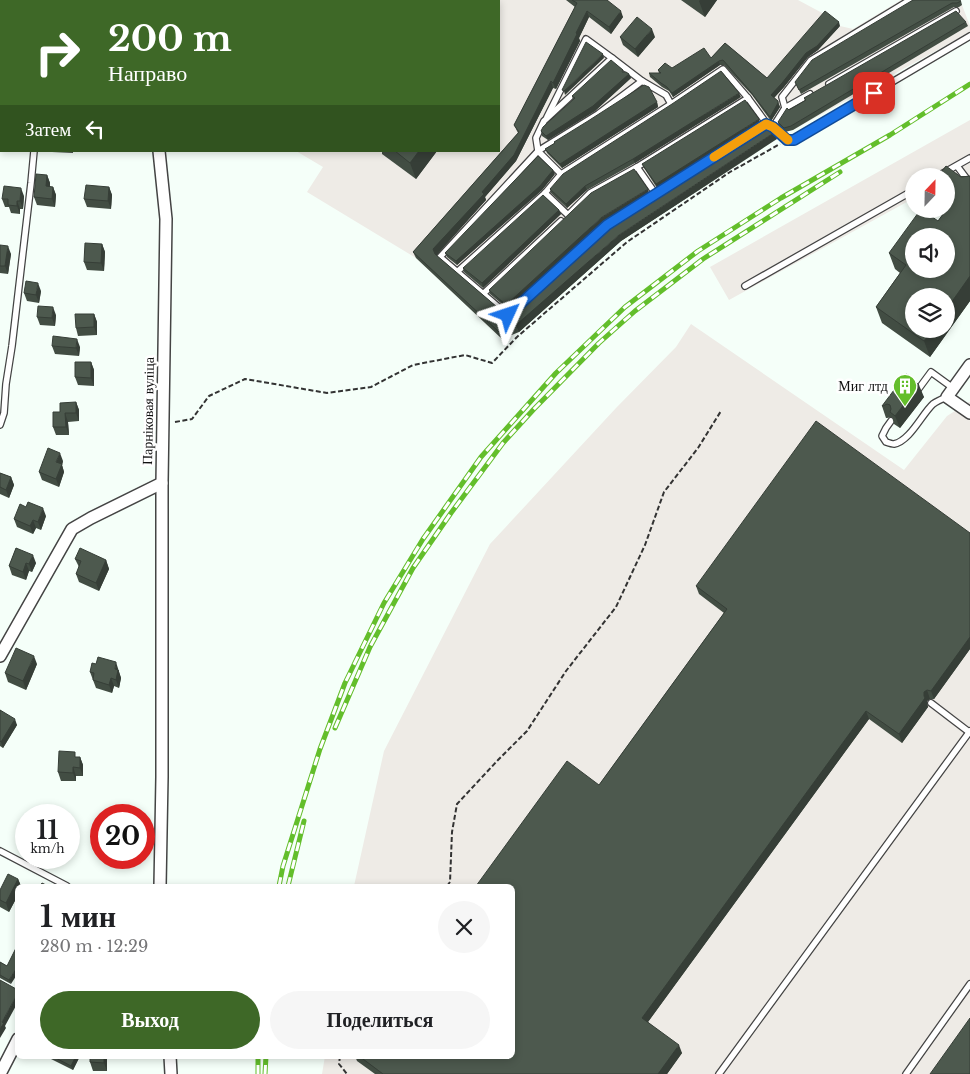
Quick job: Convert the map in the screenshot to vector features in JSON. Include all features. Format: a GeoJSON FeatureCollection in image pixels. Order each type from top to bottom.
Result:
{"type":"FeatureCollection","features":[{"type":"Feature","properties":{"kind":"street","name":"Парніковая вуліца"},"geometry":{"type":"LineString","coordinates":[[0,656],[72,529],[162,483],[166,220],[159,152]]}},
{"type":"Feature","properties":{"kind":"street"},"geometry":{"type":"LineString","coordinates":[[970,366],[950,392],[970,413]]}},
{"type":"Feature","properties":{"kind":"street"},"geometry":{"type":"LineString","coordinates":[[160,884],[162,483]]}},
{"type":"Feature","properties":{"kind":"street"},"geometry":{"type":"LineString","coordinates":[[0,1074],[15,1045]]}},
{"type":"Feature","properties":{"kind":"street"},"geometry":{"type":"LineString","coordinates":[[170,1059],[171,1074]]}},
{"type":"Feature","properties":{"kind":"lane"},"geometry":{"type":"LineString","coordinates":[[786,108],[782,97],[811,60],[910,0]]}},
{"type":"Feature","properties":{"kind":"lane"},"geometry":{"type":"LineString","coordinates":[[758,128],[770,125],[786,108],[956,11]]}},
{"type":"Feature","properties":{"kind":"lane"},"geometry":{"type":"LineString","coordinates":[[458,271],[545,193],[561,174],[723,69],[770,125],[787,140],[794,140],[970,36]]}},
{"type":"Feature","properties":{"kind":"lane"},"geometry":{"type":"LineString","coordinates":[[561,174],[538,151],[536,138],[586,39],[642,81],[666,95],[671,104]]}},
{"type":"Feature","properties":{"kind":"lane"},"geometry":{"type":"LineString","coordinates":[[544,121],[612,58]]}},
{"type":"Feature","properties":{"kind":"lane"},"geometry":{"type":"LineString","coordinates":[[515,308],[508,315],[440,256],[538,151],[598,114],[642,81]]}},
{"type":"Feature","properties":{"kind":"lane"},"geometry":{"type":"LineString","coordinates":[[484,293],[590,193],[637,167],[748,98]]}},
{"type":"Feature","properties":{"kind":"lane"},"geometry":{"type":"LineString","coordinates":[[0,424],[4,414],[34,152]]}},
{"type":"Feature","properties":{"kind":"lane"},"geometry":{"type":"LineString","coordinates":[[953,168],[970,158]]}},
{"type":"Feature","properties":{"kind":"lane"},"geometry":{"type":"LineString","coordinates":[[957,166],[970,182]]}},
{"type":"Feature","properties":{"kind":"lane"},"geometry":{"type":"LineString","coordinates":[[637,167],[655,193]]}},
{"type":"Feature","properties":{"kind":"lane"},"geometry":{"type":"LineString","coordinates":[[647,198],[663,188]]}},
{"type":"Feature","properties":{"kind":"lane"},"geometry":{"type":"LineString","coordinates":[[545,193],[568,215]]}},
{"type":"Feature","properties":{"kind":"lane"},"geometry":{"type":"LineString","coordinates":[[745,286],[905,195]]}},
{"type":"Feature","properties":{"kind":"lane"},"geometry":{"type":"LineString","coordinates":[[891,421],[882,436],[886,442],[894,444],[904,439],[931,406],[950,392],[931,372],[917,391]]}},
{"type":"Feature","properties":{"kind":"lane"},"geometry":{"type":"LineString","coordinates":[[719,1074],[970,732],[931,703]]}},
{"type":"Feature","properties":{"kind":"lane"},"geometry":{"type":"LineString","coordinates":[[0,852],[62,884]]}},
{"type":"Feature","properties":{"kind":"lane"},"geometry":{"type":"LineString","coordinates":[[906,1074],[970,984]]}},
{"type":"Feature","properties":{"kind":"path"},"geometry":{"type":"LineString","coordinates":[[163,425],[192,418],[209,396],[245,379],[327,393],[371,387],[413,365],[466,355],[492,363],[517,337],[627,242],[730,172],[787,140]]}},
{"type":"Feature","properties":{"kind":"path"},"geometry":{"type":"LineString","coordinates":[[448,884],[452,832],[457,804],[498,760],[528,732],[566,671],[616,607],[645,545],[664,492],[698,448],[721,411]]}},
{"type":"Feature","properties":{"kind":"path"},"geometry":{"type":"LineString","coordinates":[[340,1059],[339,1064],[347,1074]]}},
{"type":"Feature","properties":{"kind":"shaded area"},"geometry":{"type":"Polygon","coordinates":[[[500,0],[798,0],[826,15],[840,26],[853,29],[901,0],[958,0],[962,5],[970,26],[970,32],[793,130],[788,131],[621,241],[519,332],[502,339],[416,258],[307,192],[323,167],[298,152],[500,152],[500,0]]]}},
{"type":"Feature","properties":{"kind":"shaded area"},"geometry":{"type":"Polygon","coordinates":[[[970,120],[970,178],[955,177],[955,168],[905,168],[905,203],[729,300],[710,267],[970,120]]]}},
{"type":"Feature","properties":{"kind":"shaded area"},"geometry":{"type":"Polygon","coordinates":[[[691,324],[904,470],[947,416],[970,402],[970,1074],[322,1074],[324,1059],[515,1059],[515,884],[354,884],[384,751],[490,544],[616,408],[676,347],[691,324]]]}},
{"type":"Feature","properties":{"kind":"building"},"geometry":{"type":"Polygon","coordinates":[[[572,0],[607,0],[621,11],[609,27],[587,11],[553,83],[551,81],[514,155],[482,192],[484,194],[433,249],[435,254],[504,313],[509,312],[608,222],[765,123],[775,132],[619,235],[516,325],[499,332],[413,252],[519,132],[514,125],[577,3],[572,0]]]}},
{"type":"Feature","properties":{"kind":"building"},"geometry":{"type":"Polygon","coordinates":[[[913,0],[961,1],[952,3],[799,90],[795,82],[812,60],[913,0]]]}},
{"type":"Feature","properties":{"kind":"building"},"geometry":{"type":"Polygon","coordinates":[[[825,11],[839,22],[817,46],[806,53],[771,95],[778,103],[770,117],[723,60],[672,93],[649,73],[661,73],[658,70],[665,63],[672,68],[704,48],[711,58],[725,43],[767,78],[825,11]]]}},
{"type":"Feature","properties":{"kind":"building"},"geometry":{"type":"Polygon","coordinates":[[[956,11],[966,22],[791,126],[784,128],[778,122],[787,108],[789,110],[806,100],[804,98],[956,11]]]}},
{"type":"Feature","properties":{"kind":"building"},"geometry":{"type":"Polygon","coordinates":[[[637,17],[652,29],[635,49],[620,37],[637,17]]]}},
{"type":"Feature","properties":{"kind":"building"},"geometry":{"type":"Polygon","coordinates":[[[586,42],[603,54],[564,91],[562,90],[586,42]]]}},
{"type":"Feature","properties":{"kind":"building"},"geometry":{"type":"Polygon","coordinates":[[[611,60],[623,70],[622,72],[629,74],[593,106],[546,136],[541,131],[543,127],[575,98],[572,96],[611,60]]]}},
{"type":"Feature","properties":{"kind":"building"},"geometry":{"type":"Polygon","coordinates":[[[721,71],[739,93],[633,159],[585,186],[566,204],[550,189],[563,174],[721,71]]]}},
{"type":"Feature","properties":{"kind":"building"},"geometry":{"type":"Polygon","coordinates":[[[644,85],[649,87],[657,102],[560,164],[545,149],[554,142],[644,85]]]}},
{"type":"Feature","properties":{"kind":"building"},"geometry":{"type":"Polygon","coordinates":[[[745,100],[759,119],[656,184],[642,164],[745,100]]]}},
{"type":"Feature","properties":{"kind":"building"},"geometry":{"type":"Polygon","coordinates":[[[396,152],[418,152],[410,163],[396,152]]]}},
{"type":"Feature","properties":{"kind":"building"},"geometry":{"type":"Polygon","coordinates":[[[538,156],[553,170],[540,186],[456,261],[445,253],[538,156]]]}},
{"type":"Feature","properties":{"kind":"building"},"geometry":{"type":"Polygon","coordinates":[[[634,169],[648,189],[602,217],[506,305],[489,290],[591,193],[634,169]]]}},
{"type":"Feature","properties":{"kind":"building"},"geometry":{"type":"Polygon","coordinates":[[[955,173],[961,177],[970,176],[970,276],[955,297],[955,288],[905,288],[905,328],[876,307],[905,266],[905,278],[955,278],[955,228],[907,228],[914,218],[934,218],[938,221],[940,218],[955,218],[955,173]]]}},
{"type":"Feature","properties":{"kind":"building"},"geometry":{"type":"Polygon","coordinates":[[[36,174],[47,175],[46,186],[53,187],[52,199],[34,197],[36,174]]]}},
{"type":"Feature","properties":{"kind":"building"},"geometry":{"type":"Polygon","coordinates":[[[86,185],[109,187],[108,201],[84,199],[86,185]]]}},
{"type":"Feature","properties":{"kind":"building"},"geometry":{"type":"Polygon","coordinates":[[[4,186],[21,188],[20,201],[17,201],[17,206],[8,205],[8,199],[2,199],[4,186]]]}},
{"type":"Feature","properties":{"kind":"building"},"geometry":{"type":"Polygon","coordinates":[[[543,195],[559,210],[482,283],[463,268],[543,195]]]}},
{"type":"Feature","properties":{"kind":"building"},"geometry":{"type":"Polygon","coordinates":[[[905,231],[905,264],[889,253],[905,231]]]}},
{"type":"Feature","properties":{"kind":"building"},"geometry":{"type":"Polygon","coordinates":[[[85,243],[102,244],[101,263],[84,262],[85,243]]]}},
{"type":"Feature","properties":{"kind":"building"},"geometry":{"type":"Polygon","coordinates":[[[0,245],[8,246],[5,266],[0,266],[0,245]]]}},
{"type":"Feature","properties":{"kind":"building"},"geometry":{"type":"Polygon","coordinates":[[[26,281],[38,283],[36,295],[24,293],[26,281]]]}},
{"type":"Feature","properties":{"kind":"building"},"geometry":{"type":"Polygon","coordinates":[[[38,306],[53,307],[52,318],[37,317],[38,306]]]}},
{"type":"Feature","properties":{"kind":"building"},"geometry":{"type":"Polygon","coordinates":[[[75,314],[94,314],[94,327],[76,328],[75,314]]]}},
{"type":"Feature","properties":{"kind":"building"},"geometry":{"type":"Polygon","coordinates":[[[53,336],[77,339],[76,348],[52,346],[53,336]]]}},
{"type":"Feature","properties":{"kind":"building"},"geometry":{"type":"Polygon","coordinates":[[[75,362],[91,362],[91,378],[75,377],[75,362]]]}},
{"type":"Feature","properties":{"kind":"building"},"geometry":{"type":"Polygon","coordinates":[[[906,374],[909,376],[909,382],[913,384],[916,382],[919,385],[895,416],[890,412],[890,405],[882,406],[906,374]]]}},
{"type":"Feature","properties":{"kind":"building"},"geometry":{"type":"Polygon","coordinates":[[[76,402],[76,413],[65,413],[66,427],[53,427],[53,412],[60,412],[60,403],[76,402]]]}},
{"type":"Feature","properties":{"kind":"building"},"geometry":{"type":"Polygon","coordinates":[[[816,421],[970,533],[970,637],[931,691],[927,690],[924,692],[925,698],[899,734],[866,711],[642,1018],[679,1045],[658,1074],[383,1074],[363,1059],[515,1059],[515,884],[477,884],[567,761],[599,785],[727,609],[696,586],[816,421]]]}},
{"type":"Feature","properties":{"kind":"building"},"geometry":{"type":"Polygon","coordinates":[[[48,448],[60,453],[56,462],[62,464],[56,479],[39,472],[48,448]]]}},
{"type":"Feature","properties":{"kind":"building"},"geometry":{"type":"Polygon","coordinates":[[[0,473],[11,477],[6,490],[0,487],[0,473]]]}},
{"type":"Feature","properties":{"kind":"building"},"geometry":{"type":"Polygon","coordinates":[[[28,502],[43,508],[38,522],[33,520],[30,526],[14,519],[20,504],[26,507],[28,502]]]}},
{"type":"Feature","properties":{"kind":"building"},"geometry":{"type":"Polygon","coordinates":[[[16,548],[33,555],[29,564],[26,563],[23,572],[9,566],[16,548]]]}},
{"type":"Feature","properties":{"kind":"building"},"geometry":{"type":"Polygon","coordinates":[[[80,548],[106,560],[96,583],[76,574],[81,561],[75,559],[80,548]]]}},
{"type":"Feature","properties":{"kind":"building"},"geometry":{"type":"Polygon","coordinates":[[[16,648],[34,656],[23,681],[5,673],[16,648]]]}},
{"type":"Feature","properties":{"kind":"building"},"geometry":{"type":"Polygon","coordinates":[[[98,657],[116,662],[115,669],[118,670],[116,680],[111,678],[109,685],[93,680],[94,673],[90,672],[92,663],[96,664],[98,657]]]}},
{"type":"Feature","properties":{"kind":"building"},"geometry":{"type":"Polygon","coordinates":[[[0,710],[15,719],[1,742],[0,741],[0,710]]]}},
{"type":"Feature","properties":{"kind":"building"},"geometry":{"type":"Polygon","coordinates":[[[59,751],[75,752],[75,757],[80,757],[80,768],[73,767],[73,773],[58,772],[59,751]]]}},
{"type":"Feature","properties":{"kind":"building"},"geometry":{"type":"Polygon","coordinates":[[[8,874],[18,879],[6,903],[0,900],[0,890],[8,874]]]}},
{"type":"Feature","properties":{"kind":"building"},"geometry":{"type":"Polygon","coordinates":[[[15,950],[15,971],[9,980],[0,975],[0,962],[7,966],[15,950]]]}},
{"type":"Feature","properties":{"kind":"building"},"geometry":{"type":"Polygon","coordinates":[[[0,980],[15,988],[15,998],[0,1029],[0,980]]]}},
{"type":"Feature","properties":{"kind":"building"},"geometry":{"type":"Polygon","coordinates":[[[970,1018],[970,1074],[930,1074],[970,1018]]]}},
{"type":"Feature","properties":{"kind":"building"},"geometry":{"type":"Polygon","coordinates":[[[58,1059],[74,1059],[71,1066],[58,1059]]]}},
{"type":"Feature","properties":{"kind":"building"},"geometry":{"type":"Polygon","coordinates":[[[90,1059],[104,1059],[104,1063],[90,1062],[90,1059]]]}},
{"type":"Feature","properties":{"kind":"railway"},"geometry":{"type":"LineString","coordinates":[[279,884],[283,866],[320,749],[345,683],[384,603],[423,539],[481,457],[556,373],[625,307],[698,251],[781,198],[890,135],[970,84]]}},
{"type":"Feature","properties":{"kind":"railway"},"geometry":{"type":"LineString","coordinates":[[335,728],[370,647],[413,568],[503,443],[599,343],[635,311],[703,259],[840,172]]}},
{"type":"Feature","properties":{"kind":"railway"},"geometry":{"type":"LineString","coordinates":[[288,884],[304,821]]}},
{"type":"Feature","properties":{"kind":"railway"},"geometry":{"type":"LineString","coordinates":[[258,1059],[258,1074]]}},
{"type":"Feature","properties":{"kind":"railway"},"geometry":{"type":"LineString","coordinates":[[265,1074],[266,1059]]}},
{"type":"Feature","properties":{"kind":"slow traffic"},"geometry":{"type":"LineString","coordinates":[[714,157],[766,124],[773,127],[788,140]]}},
{"type":"Feature","properties":{"kind":"place","name":"Миг лтд"},"geometry":{"type":"Point","coordinates":[905,407]}},
{"type":"Feature","properties":{"kind":"route"},"geometry":{"type":"LineString","coordinates":[[508,315],[607,225],[766,124],[773,127],[787,140],[794,140],[874,93]]}}]}
